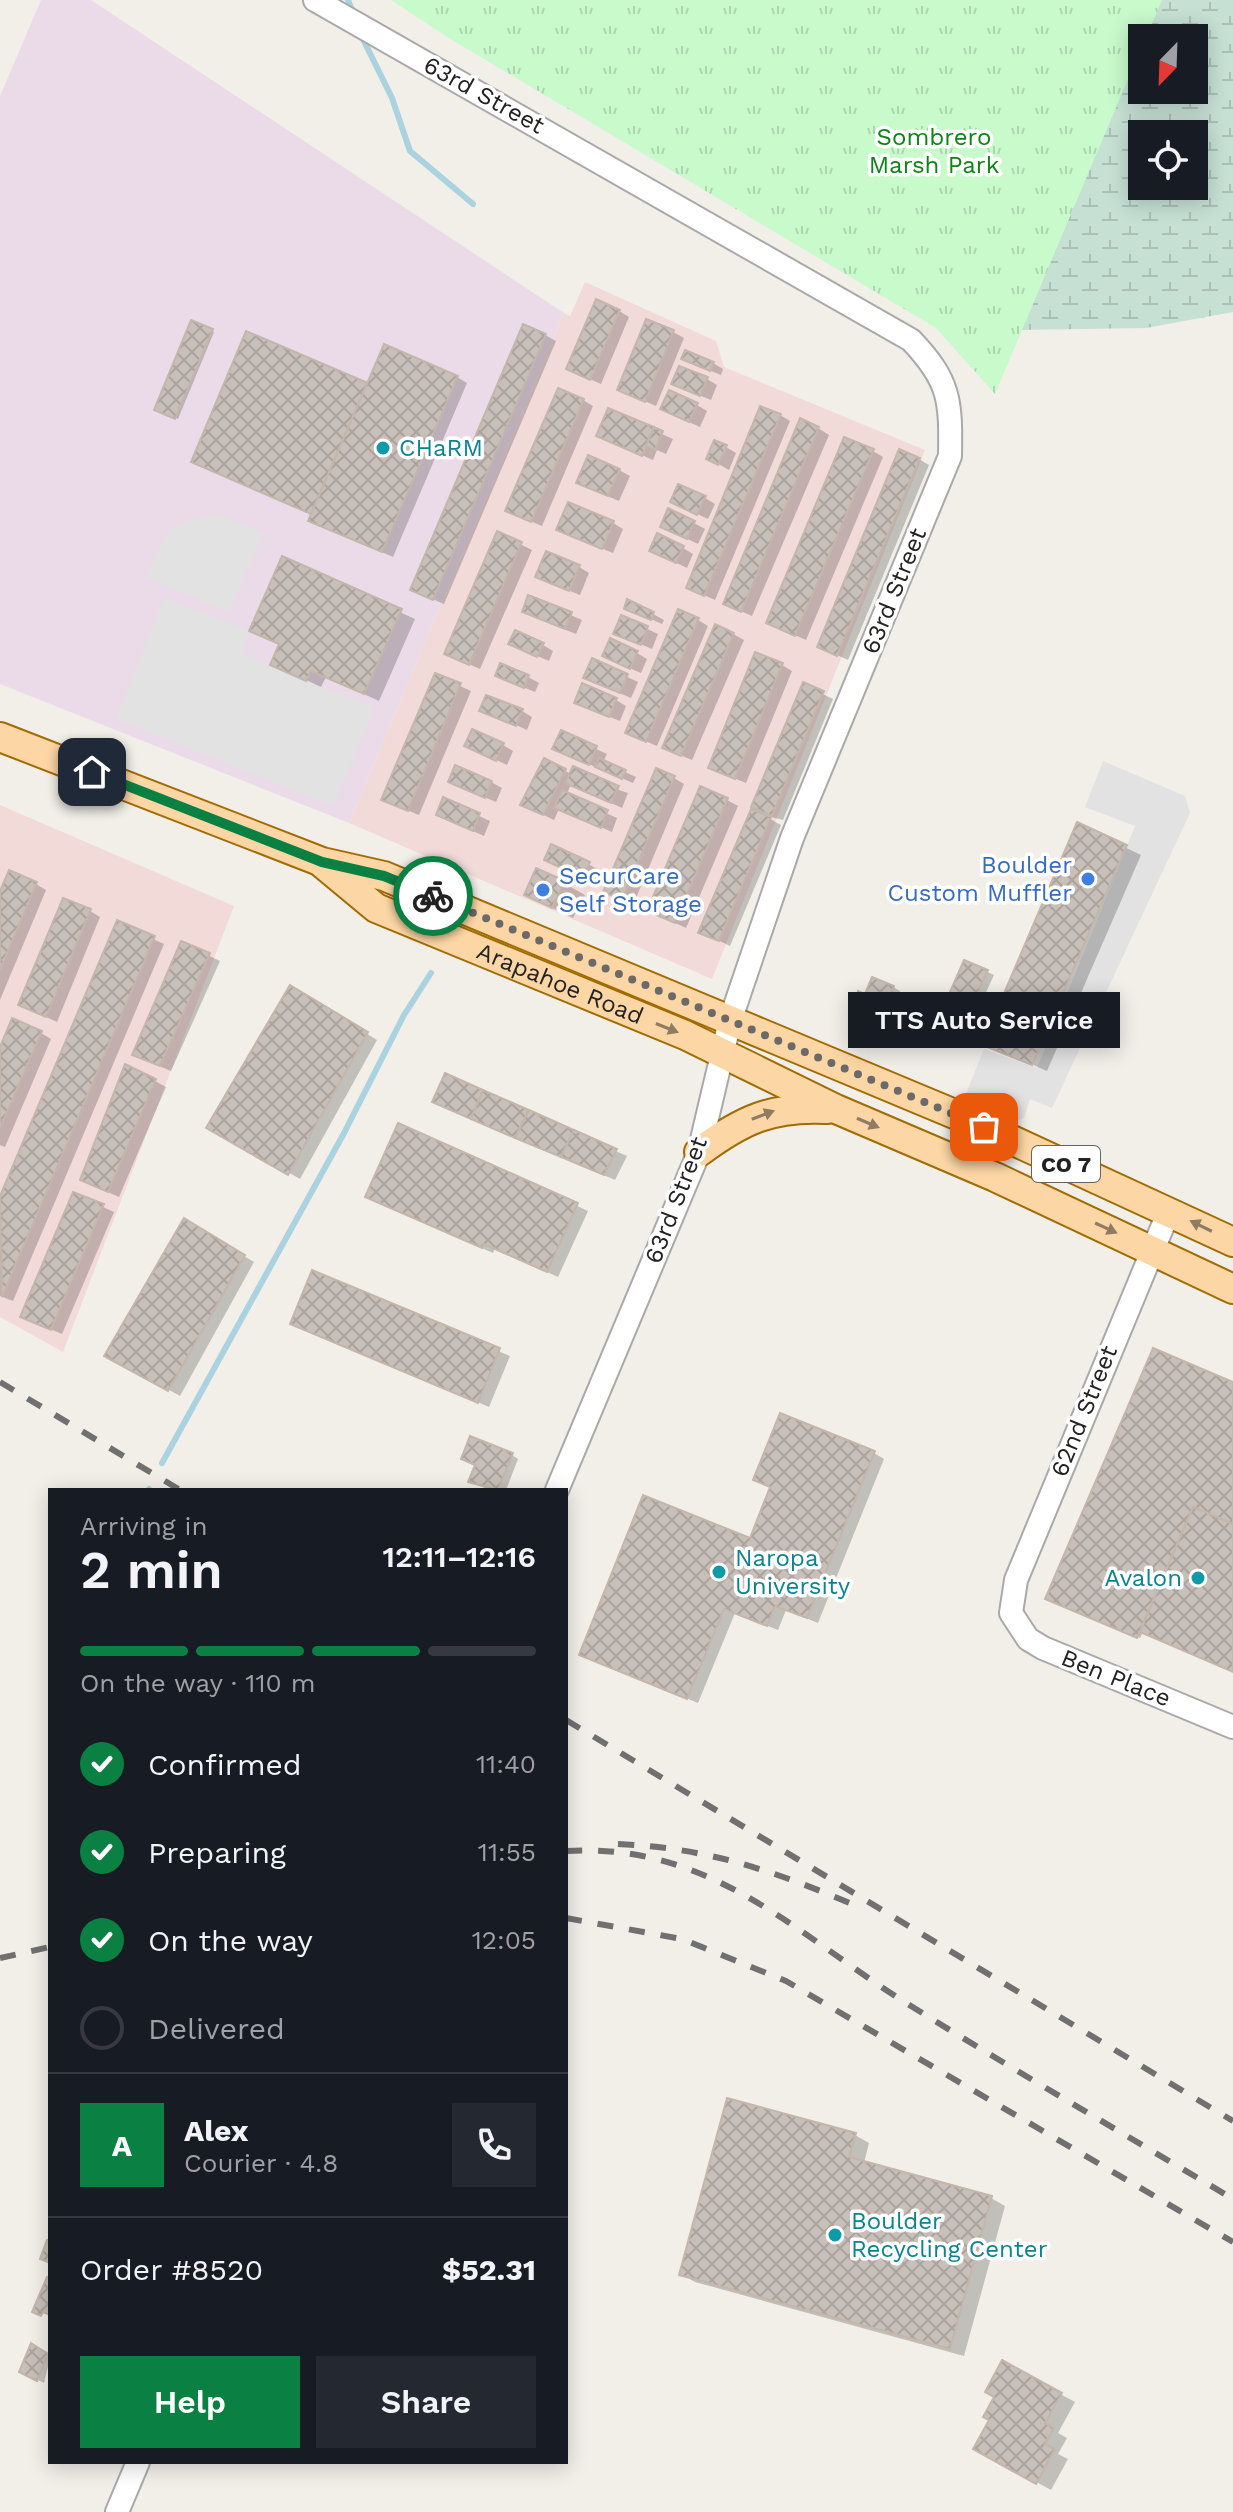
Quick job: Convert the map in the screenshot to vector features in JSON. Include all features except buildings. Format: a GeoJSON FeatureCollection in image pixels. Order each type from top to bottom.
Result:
{"type":"FeatureCollection","features":[{"type":"Feature","properties":{"kind":"main road","name":"Arapahoe Road"},"geometry":{"type":"LineString","coordinates":[[0,737],[322,862],[384,876],[730,1021]]}},
{"type":"Feature","properties":{"kind":"main road","name":"Arapahoe Road"},"geometry":{"type":"LineString","coordinates":[[322,862],[376,908],[722,1053]]}},
{"type":"Feature","properties":{"kind":"main road","name":"CO 7"},"geometry":{"type":"LineString","coordinates":[[730,1021],[964,1118],[1233,1242]]}},
{"type":"Feature","properties":{"kind":"main road","name":"CO 7"},"geometry":{"type":"LineString","coordinates":[[722,1053],[836,1109],[1152,1249],[1233,1289]]}},
{"type":"Feature","properties":{"kind":"main road"},"geometry":{"type":"LineString","coordinates":[[699,1152],[725,1132],[779,1109],[836,1109]]}},
{"type":"Feature","properties":{"kind":"street","name":"63rd Street"},"geometry":{"type":"LineString","coordinates":[[315,0],[911,340],[934,364],[946,385],[951,411],[950,456],[792,838],[730,1021],[699,1152],[558,1488]]}},
{"type":"Feature","properties":{"kind":"street","name":"62nd Street"},"geometry":{"type":"LineString","coordinates":[[1011,1613],[1016,1580],[1169,1211]]}},
{"type":"Feature","properties":{"kind":"street","name":"Ben Place"},"geometry":{"type":"LineString","coordinates":[[1011,1613],[1028,1639],[1043,1648],[1233,1727]]}},
{"type":"Feature","properties":{"kind":"street"},"geometry":{"type":"LineString","coordinates":[[117,2512],[137,2464]]}},
{"type":"Feature","properties":{"kind":"shaded area"},"geometry":{"type":"Polygon","coordinates":[[[41,0],[91,0],[564,313],[349,823],[0,684],[0,96],[41,0]]]}},
{"type":"Feature","properties":{"kind":"shaded area","name":"SecurCare Self Storage"},"geometry":{"type":"Polygon","coordinates":[[[585,282],[716,341],[724,367],[925,450],[712,979],[349,823],[564,313],[570,316],[585,282]]]}},
{"type":"Feature","properties":{"kind":"shaded area"},"geometry":{"type":"Polygon","coordinates":[[[217,514],[264,533],[228,612],[146,577],[168,531],[183,522],[217,514]]]}},
{"type":"Feature","properties":{"kind":"shaded area"},"geometry":{"type":"Polygon","coordinates":[[[164,598],[249,631],[242,654],[374,708],[333,806],[116,719],[164,598]]]}},
{"type":"Feature","properties":{"kind":"shaded area"},"geometry":{"type":"Polygon","coordinates":[[[1103,761],[1185,796],[1190,813],[1052,1108],[1030,1099],[1024,1118],[1012,1123],[967,1104],[967,1091],[984,1049],[1037,1068],[1135,826],[1085,807],[1103,761]]]}},
{"type":"Feature","properties":{"kind":"shaded area"},"geometry":{"type":"Polygon","coordinates":[[[0,805],[234,906],[63,1352],[0,1317],[0,805]]]}},
{"type":"Feature","properties":{"kind":"green space","name":"Sombrero Marsh Park"},"geometry":{"type":"Polygon","coordinates":[[[391,0],[1162,0],[1152,24],[1128,24],[1128,79],[995,394],[936,328],[447,37],[391,0]]]}},
{"type":"Feature","properties":{"kind":"green space","name":"Sombrero Marsh Park"},"geometry":{"type":"Polygon","coordinates":[[[548,0],[1233,0],[1233,312],[1146,328],[1009,330],[548,0]]]}},
{"type":"Feature","properties":{"kind":"waterway"},"geometry":{"type":"LineString","coordinates":[[348,0],[354,15]]}},
{"type":"Feature","properties":{"kind":"waterway"},"geometry":{"type":"LineString","coordinates":[[360,33],[392,98],[410,151],[473,204]]}},
{"type":"Feature","properties":{"kind":"waterway"},"geometry":{"type":"LineString","coordinates":[[162,1463],[343,1135],[404,1015],[431,973]]}},
{"type":"Feature","properties":{"kind":"railway"},"geometry":{"type":"LineString","coordinates":[[0,1382],[177,1488]]}},
{"type":"Feature","properties":{"kind":"railway"},"geometry":{"type":"LineString","coordinates":[[568,1721],[1233,2121]]}},
{"type":"Feature","properties":{"kind":"railway"},"geometry":{"type":"LineString","coordinates":[[618,1844],[684,1851],[744,1864],[864,1909]]}},
{"type":"Feature","properties":{"kind":"railway"},"geometry":{"type":"LineString","coordinates":[[568,1851],[618,1852],[666,1862],[710,1878],[751,1899],[911,2006],[1233,2199]]}},
{"type":"Feature","properties":{"kind":"railway"},"geometry":{"type":"LineString","coordinates":[[568,1918],[682,1939],[786,1981],[1233,2242]]}},
{"type":"Feature","properties":{"kind":"railway"},"geometry":{"type":"LineString","coordinates":[[0,1958],[48,1947]]}},
{"type":"Feature","properties":{"kind":"way so far"},"geometry":{"type":"LineString","coordinates":[[433,896],[984,1127]]}},
{"type":"Feature","properties":{"kind":"place","name":"CHaRM"},"geometry":{"type":"Point","coordinates":[383,448]}},
{"type":"Feature","properties":{"kind":"place","name":"Boulder Custom Muffler"},"geometry":{"type":"Point","coordinates":[1088,879]}},
{"type":"Feature","properties":{"kind":"place","name":"SecurCare Self Storage"},"geometry":{"type":"Point","coordinates":[543,890]}},
{"type":"Feature","properties":{"kind":"place","name":"TTS Auto Service"},"geometry":{"type":"Point","coordinates":[984,1127]}},
{"type":"Feature","properties":{"kind":"place","name":"Naropa University"},"geometry":{"type":"Point","coordinates":[719,1572]}},
{"type":"Feature","properties":{"kind":"place","name":"Avalon"},"geometry":{"type":"Point","coordinates":[1198,1578]}},
{"type":"Feature","properties":{"kind":"place","name":"Boulder Recycling Center"},"geometry":{"type":"Point","coordinates":[835,2235]}},
{"type":"Feature","properties":{"kind":"route"},"geometry":{"type":"LineString","coordinates":[[92,772],[322,862],[384,876],[433,896]]}}]}
